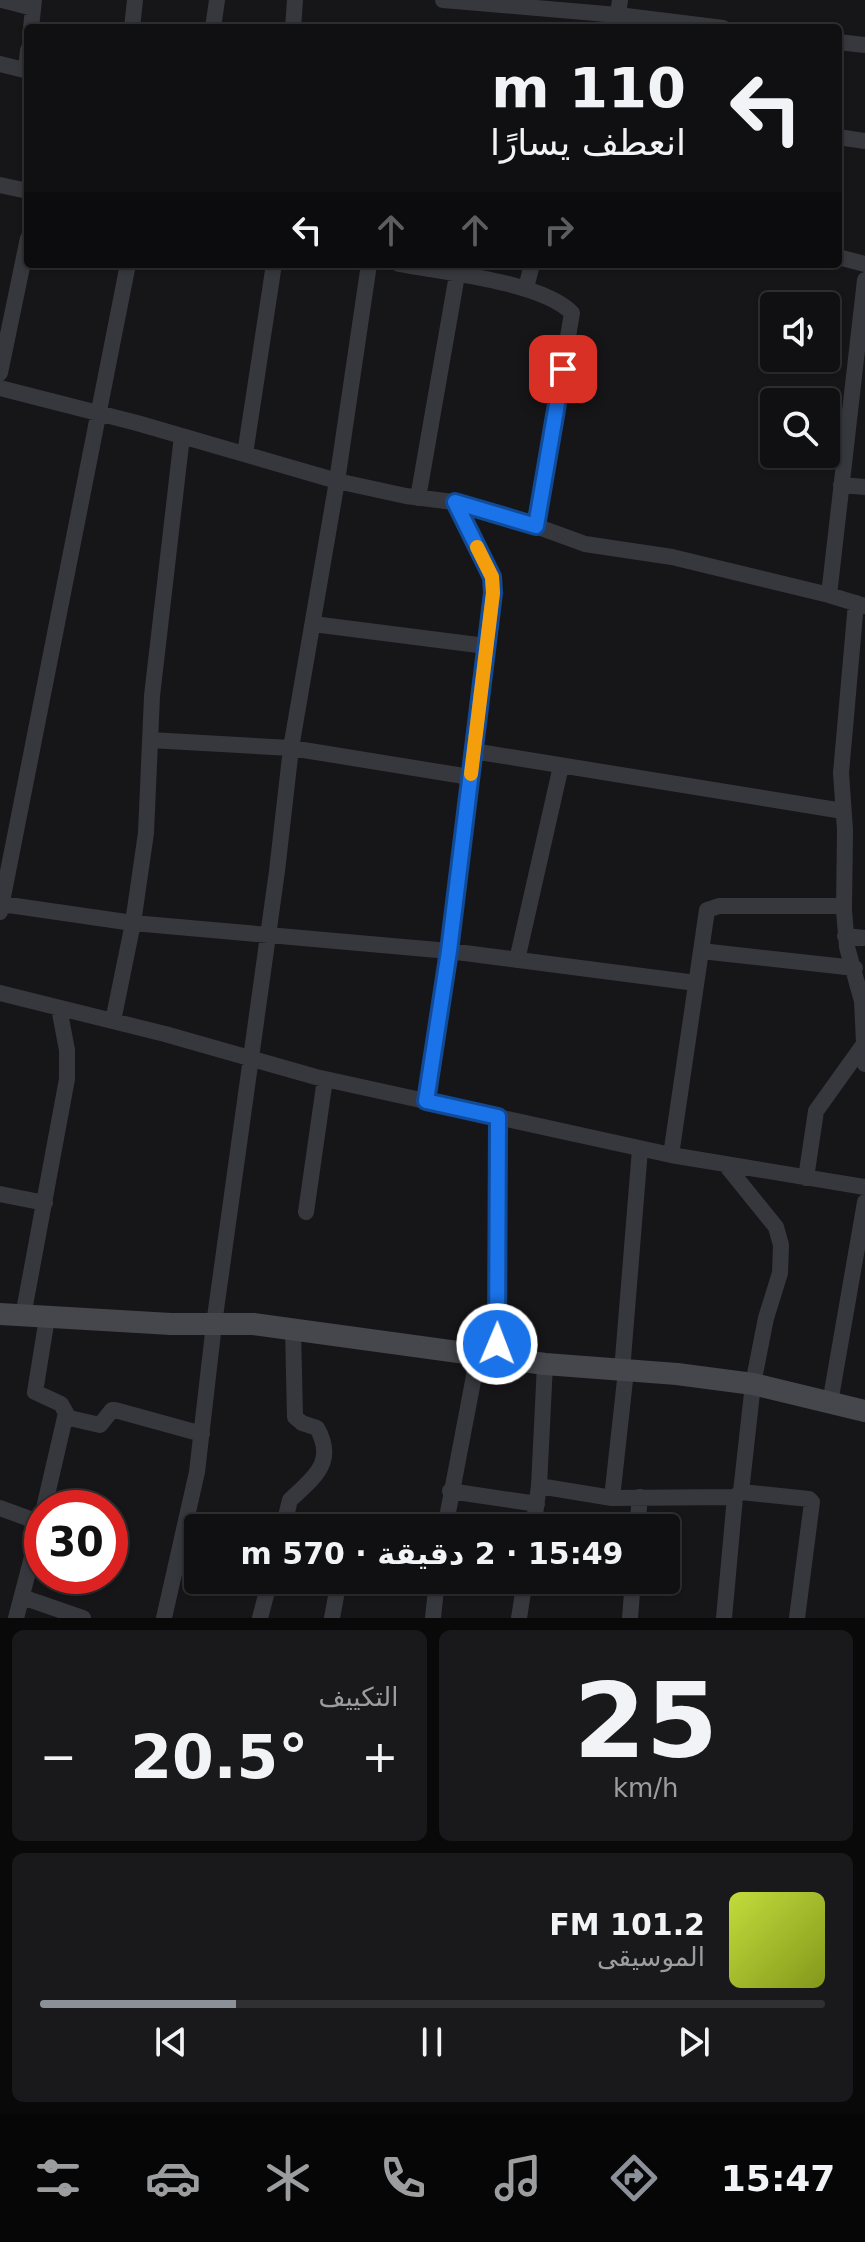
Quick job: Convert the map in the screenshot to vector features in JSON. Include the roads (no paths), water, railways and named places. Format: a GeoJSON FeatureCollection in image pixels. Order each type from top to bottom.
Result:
{"type":"FeatureCollection","features":[{"type":"Feature","properties":{"kind":"street"},"geometry":{"type":"LineString","coordinates":[[2,0],[33,4],[31,24]]}},
{"type":"Feature","properties":{"kind":"street"},"geometry":{"type":"LineString","coordinates":[[132,24],[135,0]]}},
{"type":"Feature","properties":{"kind":"street"},"geometry":{"type":"LineString","coordinates":[[214,24],[217,0]]}},
{"type":"Feature","properties":{"kind":"street"},"geometry":{"type":"LineString","coordinates":[[293,24],[295,0]]}},
{"type":"Feature","properties":{"kind":"street"},"geometry":{"type":"LineString","coordinates":[[443,0],[618,14],[693,24]]}},
{"type":"Feature","properties":{"kind":"street"},"geometry":{"type":"LineString","coordinates":[[842,42],[865,45]]}},
{"type":"Feature","properties":{"kind":"street"},"geometry":{"type":"LineString","coordinates":[[0,64],[24,70]]}},
{"type":"Feature","properties":{"kind":"street"},"geometry":{"type":"LineString","coordinates":[[842,138],[865,141]]}},
{"type":"Feature","properties":{"kind":"street"},"geometry":{"type":"LineString","coordinates":[[0,185],[24,190]]}},
{"type":"Feature","properties":{"kind":"street"},"geometry":{"type":"LineString","coordinates":[[0,373],[24,257]]}},
{"type":"Feature","properties":{"kind":"street"},"geometry":{"type":"LineString","coordinates":[[842,258],[865,264]]}},
{"type":"Feature","properties":{"kind":"street"},"geometry":{"type":"LineString","coordinates":[[127,268],[99,414],[8,831],[1,908],[267,936],[449,951],[696,983]]}},
{"type":"Feature","properties":{"kind":"street"},"geometry":{"type":"LineString","coordinates":[[245,454],[273,268]]}},
{"type":"Feature","properties":{"kind":"street"},"geometry":{"type":"LineString","coordinates":[[164,1618],[197,1472],[291,748],[337,481],[368,268]]}},
{"type":"Feature","properties":{"kind":"street"},"geometry":{"type":"LineString","coordinates":[[420,268],[526,288],[572,313],[536,526]]}},
{"type":"Feature","properties":{"kind":"street"},"geometry":{"type":"LineString","coordinates":[[526,288],[531,268]]}},
{"type":"Feature","properties":{"kind":"street"},"geometry":{"type":"LineString","coordinates":[[418,498],[457,275]]}},
{"type":"Feature","properties":{"kind":"street"},"geometry":{"type":"LineString","coordinates":[[829,595],[865,280]]}},
{"type":"Feature","properties":{"kind":"street"},"geometry":{"type":"LineString","coordinates":[[0,388],[337,481],[418,498],[455,502],[595,547],[672,557],[860,605],[843,744],[844,906],[845,936],[860,985],[864,1014],[865,1064]]}},
{"type":"Feature","properties":{"kind":"street"},"geometry":{"type":"LineString","coordinates":[[113,1021],[133,923],[146,833],[152,696],[182,436]]}},
{"type":"Feature","properties":{"kind":"street"},"geometry":{"type":"LineString","coordinates":[[841,485],[865,487]]}},
{"type":"Feature","properties":{"kind":"street"},"geometry":{"type":"LineString","coordinates":[[426,1101],[449,951],[493,593],[492,577],[455,502]]}},
{"type":"Feature","properties":{"kind":"street"},"geometry":{"type":"LineString","coordinates":[[313,624],[486,646]]}},
{"type":"Feature","properties":{"kind":"street"},"geometry":{"type":"LineString","coordinates":[[150,740],[291,748],[470,777]]}},
{"type":"Feature","properties":{"kind":"street"},"geometry":{"type":"LineString","coordinates":[[473,751],[843,811]]}},
{"type":"Feature","properties":{"kind":"street"},"geometry":{"type":"LineString","coordinates":[[517,960],[561,766]]}},
{"type":"Feature","properties":{"kind":"street"},"geometry":{"type":"LineString","coordinates":[[671,1155],[707,910],[712,907],[844,906]]}},
{"type":"Feature","properties":{"kind":"street"},"geometry":{"type":"LineString","coordinates":[[845,936],[865,938]]}},
{"type":"Feature","properties":{"kind":"street"},"geometry":{"type":"LineString","coordinates":[[701,951],[855,968]]}},
{"type":"Feature","properties":{"kind":"street"},"geometry":{"type":"LineString","coordinates":[[0,993],[325,1079],[640,1149],[865,1187]]}},
{"type":"Feature","properties":{"kind":"street"},"geometry":{"type":"LineString","coordinates":[[23,1316],[67,1079],[67,1050],[59,1008]]}},
{"type":"Feature","properties":{"kind":"street"},"geometry":{"type":"LineString","coordinates":[[806,1178],[816,1111],[864,1044]]}},
{"type":"Feature","properties":{"kind":"street"},"geometry":{"type":"LineString","coordinates":[[306,1212],[325,1079]]}},
{"type":"Feature","properties":{"kind":"street"},"geometry":{"type":"LineString","coordinates":[[447,1514],[450,1491],[498,1316],[498,1117]]}},
{"type":"Feature","properties":{"kind":"street"},"geometry":{"type":"LineString","coordinates":[[612,1498],[640,1149]]}},
{"type":"Feature","properties":{"kind":"street"},"geometry":{"type":"LineString","coordinates":[[724,1618],[753,1384],[766,1318],[780,1273],[781,1245],[776,1227],[725,1164]]}},
{"type":"Feature","properties":{"kind":"street"},"geometry":{"type":"LineString","coordinates":[[0,1194],[45,1203]]}},
{"type":"Feature","properties":{"kind":"street"},"geometry":{"type":"LineString","coordinates":[[830,1403],[865,1202]]}},
{"type":"Feature","properties":{"kind":"street"},"geometry":{"type":"LineString","coordinates":[[0,1314],[253,1324],[545,1364],[677,1374],[753,1384],[865,1411]]}},
{"type":"Feature","properties":{"kind":"street"},"geometry":{"type":"LineString","coordinates":[[47,1318],[35,1392],[65,1408],[48,1490]]}},
{"type":"Feature","properties":{"kind":"street"},"geometry":{"type":"LineString","coordinates":[[286,1514],[290,1500],[303,1491],[319,1471],[324,1452],[323,1438],[317,1428],[295,1417],[293,1329]]}},
{"type":"Feature","properties":{"kind":"street"},"geometry":{"type":"LineString","coordinates":[[535,1514],[545,1364]]}},
{"type":"Feature","properties":{"kind":"street"},"geometry":{"type":"LineString","coordinates":[[65,1417],[100,1425],[115,1410],[202,1434]]}},
{"type":"Feature","properties":{"kind":"street"},"geometry":{"type":"LineString","coordinates":[[539,1486],[612,1498],[738,1494],[809,1499],[812,1502],[797,1618]]}},
{"type":"Feature","properties":{"kind":"street"},"geometry":{"type":"LineString","coordinates":[[450,1491],[537,1504]]}},
{"type":"Feature","properties":{"kind":"street"},"geometry":{"type":"LineString","coordinates":[[638,1514],[640,1497]]}},
{"type":"Feature","properties":{"kind":"street"},"geometry":{"type":"LineString","coordinates":[[0,1508],[24,1515]]}},
{"type":"Feature","properties":{"kind":"street"},"geometry":{"type":"LineString","coordinates":[[16,1618],[24,1589]]}},
{"type":"Feature","properties":{"kind":"street"},"geometry":{"type":"LineString","coordinates":[[260,1618],[266,1594]]}},
{"type":"Feature","properties":{"kind":"street"},"geometry":{"type":"LineString","coordinates":[[332,1618],[336,1594]]}},
{"type":"Feature","properties":{"kind":"street"},"geometry":{"type":"LineString","coordinates":[[433,1618],[436,1594]]}},
{"type":"Feature","properties":{"kind":"street"},"geometry":{"type":"LineString","coordinates":[[519,1618],[523,1594]]}},
{"type":"Feature","properties":{"kind":"street"},"geometry":{"type":"LineString","coordinates":[[630,1618],[632,1594]]}},
{"type":"Feature","properties":{"kind":"street"},"geometry":{"type":"LineString","coordinates":[[22,1597],[83,1618]]}}]}
